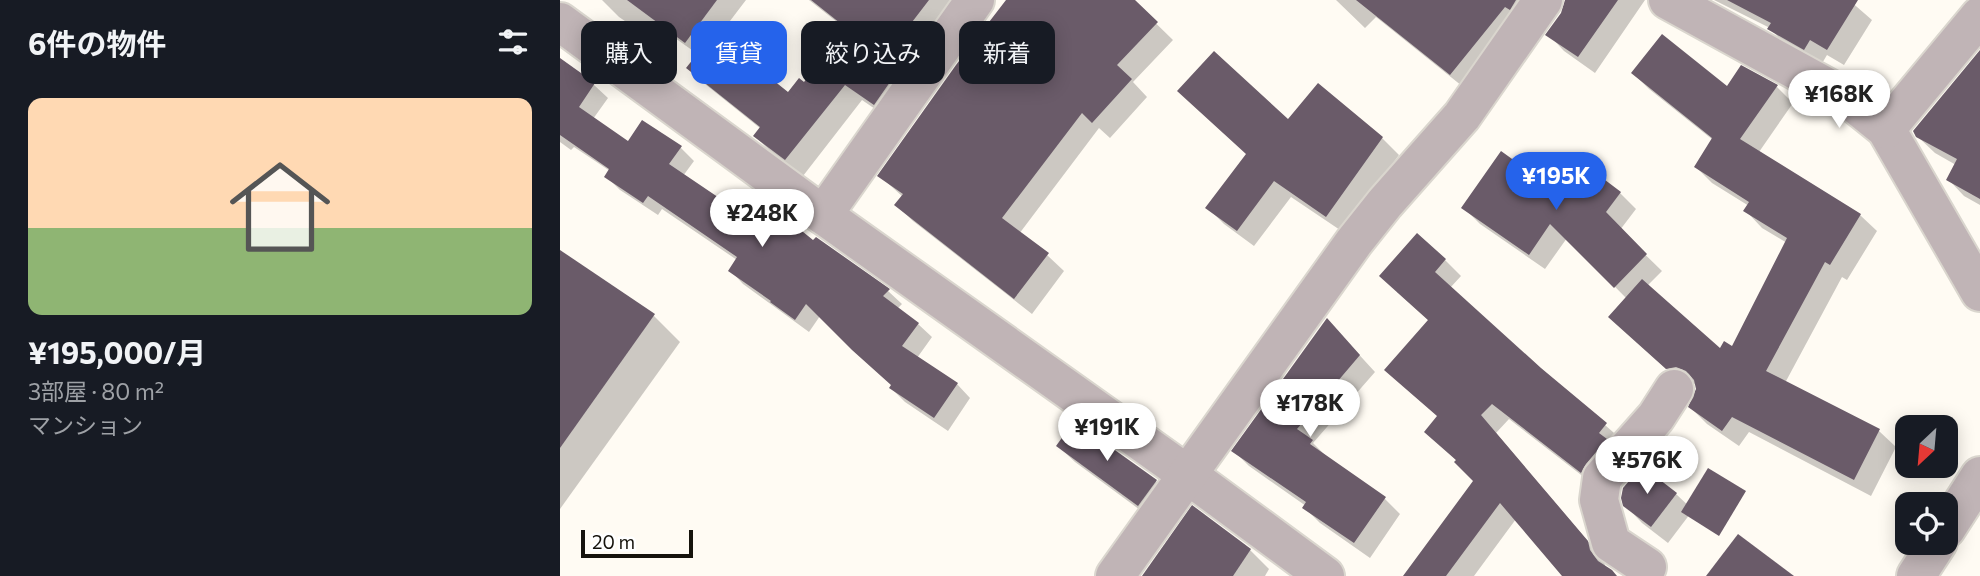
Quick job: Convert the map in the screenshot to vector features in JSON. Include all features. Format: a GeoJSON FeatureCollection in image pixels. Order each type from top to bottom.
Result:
{"type":"FeatureCollection","features":[{"type":"Feature","properties":{"kind":"street"},"geometry":{"type":"LineString","coordinates":[[823,215],[975,0]]}},
{"type":"Feature","properties":{"kind":"street"},"geometry":{"type":"LineString","coordinates":[[1115,576],[1354,242],[1468,109],[1543,0]]}},
{"type":"Feature","properties":{"kind":"street"},"geometry":{"type":"LineString","coordinates":[[1668,0],[1850,100],[1886,129],[1980,292]]}},
{"type":"Feature","properties":{"kind":"street"},"geometry":{"type":"LineString","coordinates":[[1886,129],[1980,16]]}},
{"type":"Feature","properties":{"kind":"street"},"geometry":{"type":"LineString","coordinates":[[560,22],[1325,576]]}},
{"type":"Feature","properties":{"kind":"street"},"geometry":{"type":"LineString","coordinates":[[1649,573],[1611,543],[1599,500],[1602,478],[1656,417],[1674,389]]}},
{"type":"Feature","properties":{"kind":"street"},"geometry":{"type":"LineString","coordinates":[[1958,510],[1980,476]]}},
{"type":"Feature","properties":{"kind":"street"},"geometry":{"type":"LineString","coordinates":[[1916,576],[1930,555]]}},
{"type":"Feature","properties":{"kind":"building"},"geometry":{"type":"Polygon","coordinates":[[[627,0],[717,0],[701,21],[691,21],[691,35],[685,43],[677,37],[677,21],[655,21],[627,0]]]}},
{"type":"Feature","properties":{"kind":"building"},"geometry":{"type":"Polygon","coordinates":[[[811,0],[929,0],[913,21],[837,21],[811,0]]]}},
{"type":"Feature","properties":{"kind":"building"},"geometry":{"type":"Polygon","coordinates":[[[1006,0],[1135,0],[1158,22],[1117,65],[1132,79],[1092,123],[1082,113],[1002,218],[1049,253],[1014,299],[894,205],[903,194],[877,176],[959,61],[959,84],[1055,84],[1055,21],[990,21],[1006,0]]]}},
{"type":"Feature","properties":{"kind":"building"},"geometry":{"type":"Polygon","coordinates":[[[1356,0],[1516,0],[1510,10],[1505,7],[1450,75],[1356,0]]]}},
{"type":"Feature","properties":{"kind":"building"},"geometry":{"type":"Polygon","coordinates":[[[1565,0],[1618,0],[1578,57],[1545,35],[1561,13],[1565,0]]]}},
{"type":"Feature","properties":{"kind":"building"},"geometry":{"type":"Polygon","coordinates":[[[1727,0],[1858,0],[1827,50],[1810,40],[1804,50],[1767,29],[1771,23],[1727,0]]]}},
{"type":"Feature","properties":{"kind":"building"},"geometry":{"type":"Polygon","coordinates":[[[1662,34],[1727,86],[1741,65],[1778,85],[1740,139],[1861,214],[1830,265],[1825,262],[1766,371],[1880,429],[1854,480],[1732,417],[1722,431],[1688,407],[1696,389],[1694,380],[1686,371],[1676,367],[1666,369],[1608,317],[1642,279],[1720,348],[1724,341],[1732,346],[1787,238],[1743,211],[1749,202],[1694,167],[1712,138],[1631,73],[1662,34]]]}},
{"type":"Feature","properties":{"kind":"building"},"geometry":{"type":"Polygon","coordinates":[[[1980,50],[1980,199],[1946,180],[1957,159],[1916,137],[1913,131],[1980,50]]]}},
{"type":"Feature","properties":{"kind":"building"},"geometry":{"type":"Polygon","coordinates":[[[1214,51],[1288,119],[1318,83],[1383,137],[1326,217],[1274,181],[1237,231],[1205,208],[1246,154],[1177,91],[1214,51]]]}},
{"type":"Feature","properties":{"kind":"building"},"geometry":{"type":"Polygon","coordinates":[[[560,58],[581,73],[581,84],[594,84],[579,107],[628,141],[642,120],[682,146],[669,164],[740,212],[755,193],[813,240],[816,237],[890,289],[883,296],[919,323],[902,346],[958,383],[934,418],[889,388],[891,385],[806,304],[795,320],[728,271],[737,257],[648,196],[643,203],[604,177],[609,169],[560,135],[560,58]]]}},
{"type":"Feature","properties":{"kind":"building"},"geometry":{"type":"Polygon","coordinates":[[[799,78],[801,84],[889,84],[874,105],[845,85],[785,160],[753,136],[760,127],[706,84],[778,84],[788,92],[799,78]]]}},
{"type":"Feature","properties":{"kind":"building"},"geometry":{"type":"Polygon","coordinates":[[[1501,151],[1544,182],[1568,152],[1621,192],[1606,212],[1647,254],[1614,288],[1550,224],[1529,255],[1461,208],[1501,151]]]}},
{"type":"Feature","properties":{"kind":"building"},"geometry":{"type":"Polygon","coordinates":[[[1417,233],[1446,259],[1435,272],[1541,368],[1607,423],[1599,433],[1607,439],[1581,473],[1492,404],[1481,415],[1588,541],[1590,550],[1598,561],[1617,576],[1562,576],[1500,503],[1446,576],[1403,576],[1473,481],[1454,462],[1456,460],[1424,432],[1437,416],[1384,370],[1428,320],[1379,276],[1417,233]]]}},
{"type":"Feature","properties":{"kind":"building"},"geometry":{"type":"Polygon","coordinates":[[[560,250],[655,314],[560,448],[560,250]]]}},
{"type":"Feature","properties":{"kind":"building"},"geometry":{"type":"Polygon","coordinates":[[[1327,318],[1360,355],[1297,429],[1313,440],[1310,444],[1386,497],[1354,543],[1302,508],[1306,502],[1231,451],[1327,318]]]}},
{"type":"Feature","properties":{"kind":"building"},"geometry":{"type":"Polygon","coordinates":[[[1074,421],[1157,480],[1138,506],[1056,446],[1074,421]]]}},
{"type":"Feature","properties":{"kind":"building"},"geometry":{"type":"Polygon","coordinates":[[[1642,466],[1677,493],[1651,527],[1623,506],[1621,498],[1623,488],[1642,466]]]}},
{"type":"Feature","properties":{"kind":"building"},"geometry":{"type":"Polygon","coordinates":[[[1708,468],[1746,491],[1719,536],[1681,512],[1708,468]]]}},
{"type":"Feature","properties":{"kind":"building"},"geometry":{"type":"Polygon","coordinates":[[[1192,505],[1251,549],[1233,576],[1142,576],[1192,505]]]}},
{"type":"Feature","properties":{"kind":"building"},"geometry":{"type":"Polygon","coordinates":[[[1738,534],[1794,576],[1706,576],[1738,534]]]}}]}
